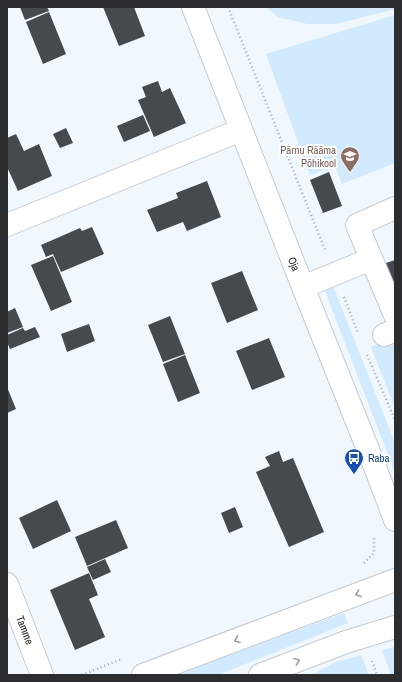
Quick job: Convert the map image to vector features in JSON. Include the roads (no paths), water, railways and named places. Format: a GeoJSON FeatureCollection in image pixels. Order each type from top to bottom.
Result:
{"type":"FeatureCollection","features":[{"type":"Feature","properties":{"kind":"street","name":"Oja"},"geometry":{"type":"LineString","coordinates":[[193,7],[395,520]]}},
{"type":"Feature","properties":{"kind":"street"},"geometry":{"type":"LineString","coordinates":[[7,225],[241,130]]}},
{"type":"Feature","properties":{"kind":"street"},"geometry":{"type":"LineString","coordinates":[[395,208],[357,225],[395,315]]}},
{"type":"Feature","properties":{"kind":"street"},"geometry":{"type":"LineString","coordinates":[[303,287],[371,259]]}},
{"type":"Feature","properties":{"kind":"street"},"geometry":{"type":"LineString","coordinates":[[143,675],[395,580]]}},
{"type":"Feature","properties":{"kind":"street","name":"Tamme"},"geometry":{"type":"LineString","coordinates":[[7,584],[42,675]]}},
{"type":"Feature","properties":{"kind":"street"},"geometry":{"type":"LineString","coordinates":[[260,675],[346,642],[395,627]]}},
{"type":"Feature","properties":{"kind":"place","name":"Pärnu Rääma Põhikool"},"geometry":{"type":"Point","coordinates":[350,173]}},
{"type":"Feature","properties":{"kind":"place","name":"Raba"},"geometry":{"type":"Point","coordinates":[354,475]}}]}
